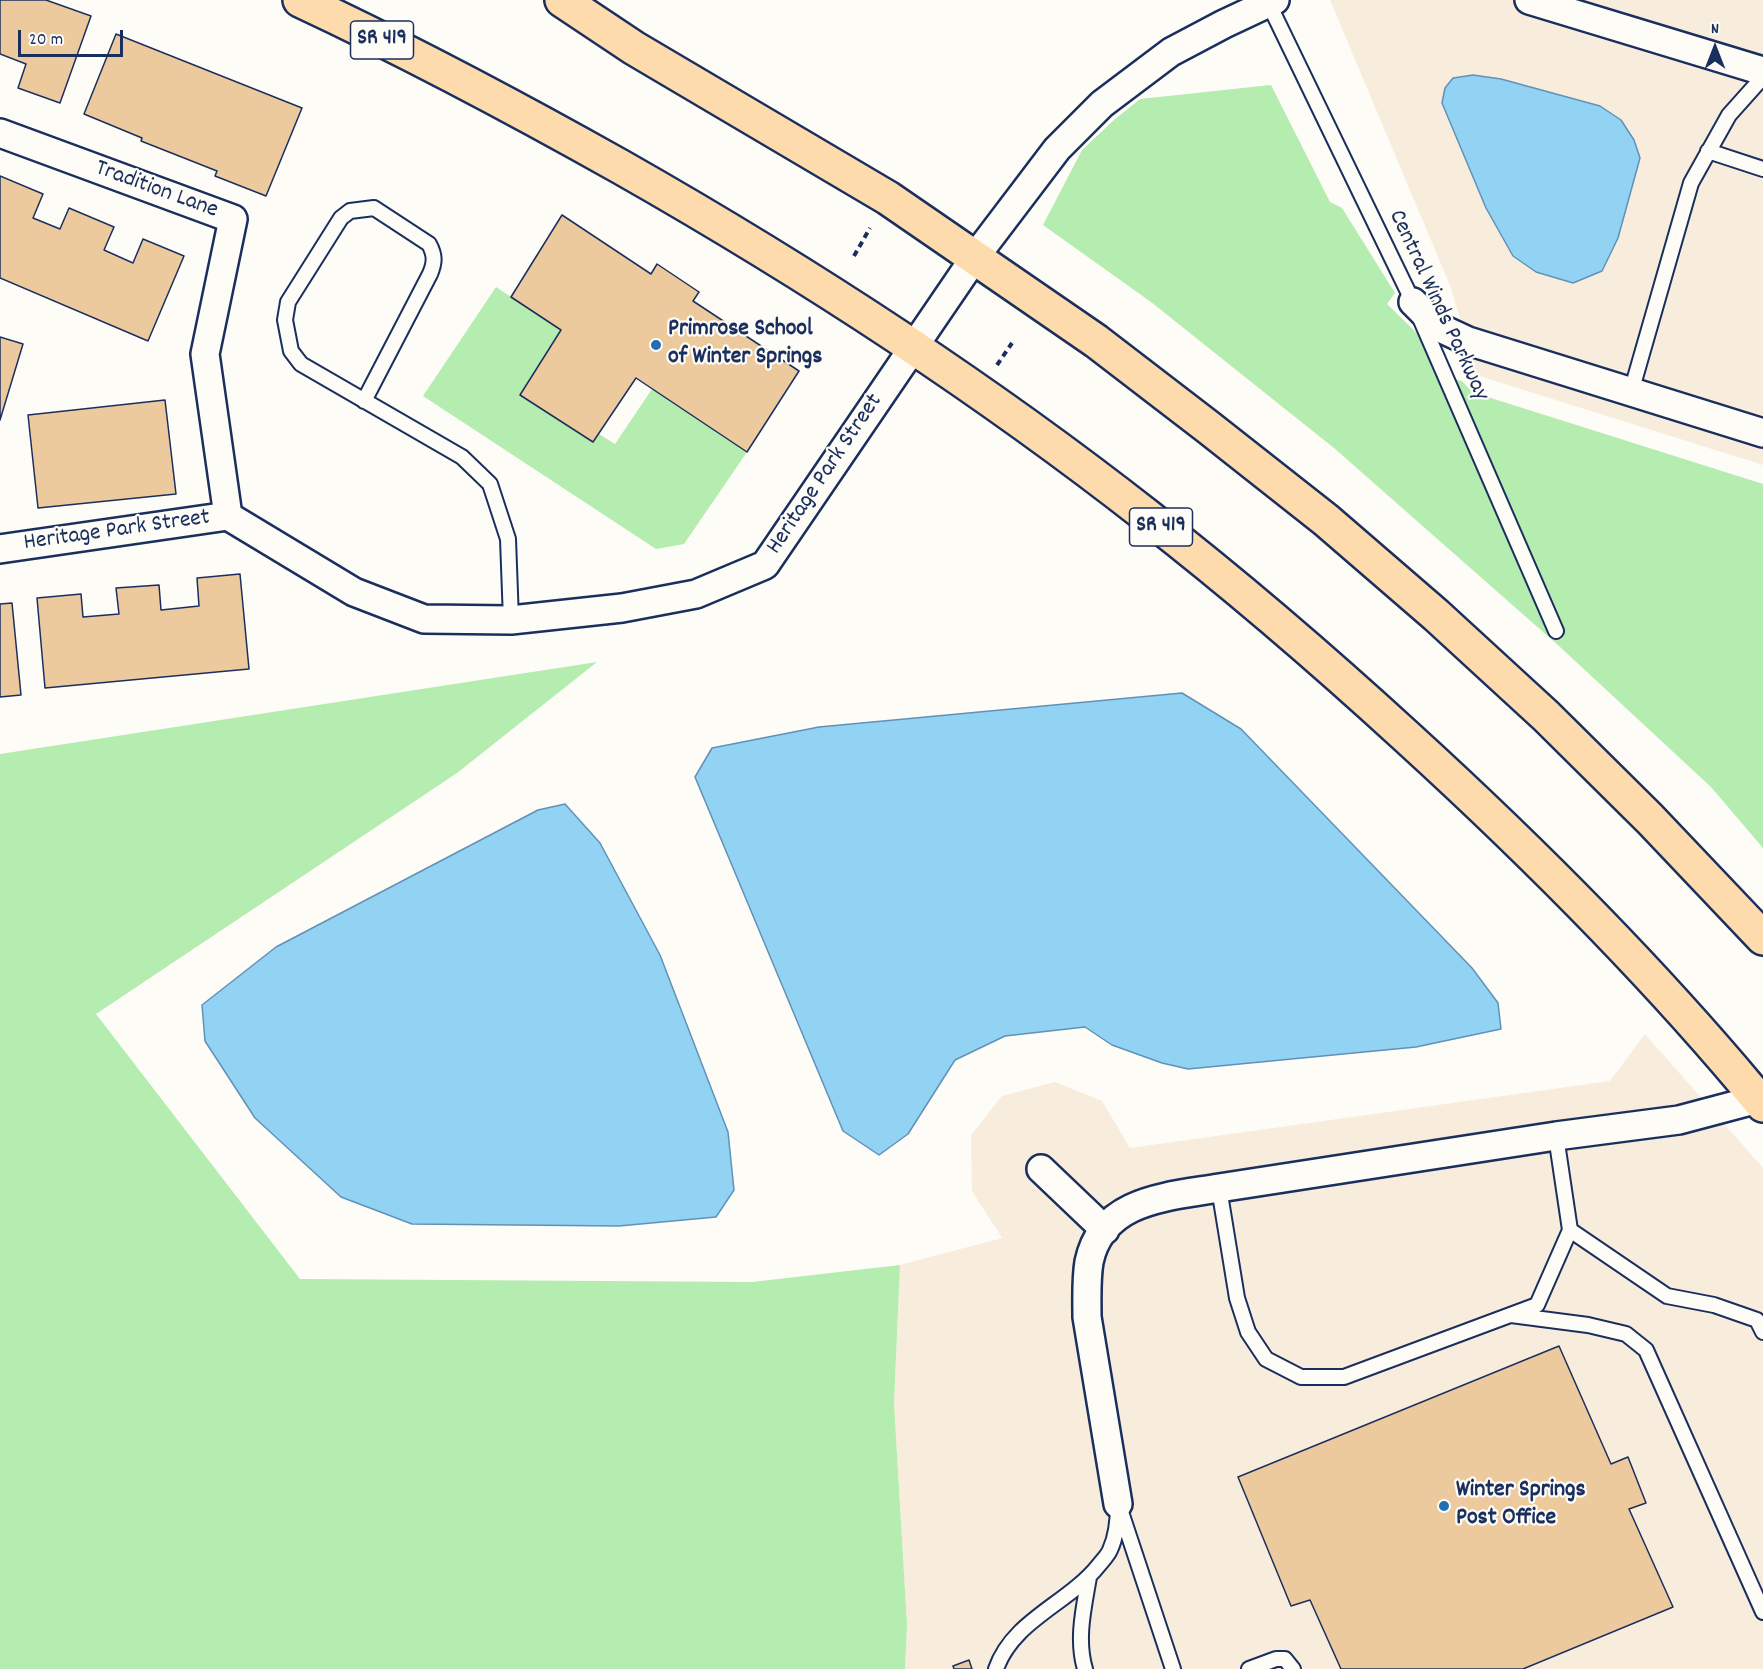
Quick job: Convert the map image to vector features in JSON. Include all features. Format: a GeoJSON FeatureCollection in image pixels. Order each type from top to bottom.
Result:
{"type":"FeatureCollection","features":[{"type":"Feature","properties":{"kind":"main road","name":"SR 419"},"geometry":{"type":"LineString","coordinates":[[300,0],[464,81],[696,210],[806,276],[914,347],[1146,515],[1258,606],[1474,798],[1669,997],[1761,1100]]}},
{"type":"Feature","properties":{"kind":"main road"},"geometry":{"type":"LineString","coordinates":[[562,0],[634,48],[866,184],[1096,341],[1208,427],[1326,520],[1428,608],[1546,716],[1650,819],[1763,938]]}},
{"type":"Feature","properties":{"kind":"street"},"geometry":{"type":"LineString","coordinates":[[1529,0],[1763,71]]}},
{"type":"Feature","properties":{"kind":"street","name":"Heritage Park Street"},"geometry":{"type":"LineString","coordinates":[[0,549],[228,516],[354,592],[424,619],[511,620],[622,608],[696,594],[765,565],[975,257],[1057,149],[1102,104],[1171,52],[1269,1]]}},
{"type":"Feature","properties":{"kind":"street","name":"Tradition Lane"},"geometry":{"type":"LineString","coordinates":[[0,133],[233,219],[206,354],[228,516]]}},
{"type":"Feature","properties":{"kind":"street"},"geometry":{"type":"LineString","coordinates":[[1413,302],[1438,327],[1468,341],[1763,434]]}},
{"type":"Feature","properties":{"kind":"street"},"geometry":{"type":"LineString","coordinates":[[1118,1504],[1087,1317],[1086,1288],[1089,1260],[1098,1239],[1113,1219],[1128,1208],[1169,1196],[1219,1188],[1556,1136],[1679,1120],[1761,1100]]}},
{"type":"Feature","properties":{"kind":"street"},"geometry":{"type":"LineString","coordinates":[[1041,1169],[1105,1230]]}},
{"type":"Feature","properties":{"kind":"lane","name":"Central Winds Parkway"},"geometry":{"type":"LineString","coordinates":[[1269,1],[1413,302],[1556,631]]}},
{"type":"Feature","properties":{"kind":"lane"},"geometry":{"type":"LineString","coordinates":[[1631,392],[1691,183],[1729,116],[1763,77]]}},
{"type":"Feature","properties":{"kind":"lane"},"geometry":{"type":"LineString","coordinates":[[1708,151],[1763,169]]}},
{"type":"Feature","properties":{"kind":"lane"},"geometry":{"type":"LineString","coordinates":[[364,401],[430,274],[434,262],[434,253],[429,244],[374,208],[350,211],[341,218],[288,302],[285,320],[291,351],[301,364],[364,401],[462,458],[489,484],[508,539],[511,620]]}},
{"type":"Feature","properties":{"kind":"lane"},"geometry":{"type":"LineString","coordinates":[[1219,1188],[1237,1298],[1248,1332],[1266,1359],[1301,1377],[1344,1377],[1537,1305],[1570,1230],[1556,1136]]}},
{"type":"Feature","properties":{"kind":"lane"},"geometry":{"type":"LineString","coordinates":[[1570,1230],[1667,1296],[1714,1305],[1757,1320],[1763,1332]]}},
{"type":"Feature","properties":{"kind":"lane"},"geometry":{"type":"LineString","coordinates":[[1509,1315],[1588,1325],[1626,1334],[1646,1350],[1763,1612]]}},
{"type":"Feature","properties":{"kind":"lane"},"geometry":{"type":"LineString","coordinates":[[996,1669],[1011,1640],[1025,1626],[1089,1577],[1110,1551],[1118,1524],[1118,1504]]}},
{"type":"Feature","properties":{"kind":"lane"},"geometry":{"type":"LineString","coordinates":[[1118,1504],[1173,1669]]}},
{"type":"Feature","properties":{"kind":"lane"},"geometry":{"type":"LineString","coordinates":[[1085,1669],[1081,1654],[1082,1617],[1089,1577]]}},
{"type":"Feature","properties":{"kind":"lane"},"geometry":{"type":"LineString","coordinates":[[1249,1669],[1276,1659],[1284,1659],[1293,1669]]}},
{"type":"Feature","properties":{"kind":"path"},"geometry":{"type":"LineString","coordinates":[[854,256],[871,228]]}},
{"type":"Feature","properties":{"kind":"path"},"geometry":{"type":"LineString","coordinates":[[994,369],[1012,343]]}},
{"type":"Feature","properties":{"kind":"shaded area"},"geometry":{"type":"Polygon","coordinates":[[[1330,0],[1763,0],[1763,465],[1476,375],[1451,288],[1330,0]]]}},
{"type":"Feature","properties":{"kind":"shaded area"},"geometry":{"type":"Polygon","coordinates":[[[1645,1034],[1763,1168],[1763,1669],[905,1669],[907,1625],[894,1403],[900,1265],[1002,1238],[972,1191],[971,1135],[1002,1096],[1055,1082],[1102,1101],[1130,1148],[1610,1081],[1645,1034]]]}},
{"type":"Feature","properties":{"kind":"green space"},"geometry":{"type":"Polygon","coordinates":[[[1271,85],[1330,202],[1342,208],[1395,293],[1387,304],[1424,340],[1447,377],[1462,381],[1472,392],[1763,484],[1763,848],[1711,787],[1559,646],[1334,448],[1151,302],[1043,225],[1082,150],[1140,99],[1271,85]]]}},
{"type":"Feature","properties":{"kind":"green space"},"geometry":{"type":"Polygon","coordinates":[[[496,287],[561,330],[520,395],[593,442],[599,434],[615,444],[652,389],[747,452],[684,544],[656,549],[423,396],[496,287]]]}},
{"type":"Feature","properties":{"kind":"green space"},"geometry":{"type":"Polygon","coordinates":[[[597,662],[457,773],[96,1014],[300,1279],[752,1282],[900,1265],[894,1403],[907,1625],[905,1669],[0,1669],[0,754],[597,662]]]}},
{"type":"Feature","properties":{"kind":"water"},"geometry":{"type":"Polygon","coordinates":[[[1473,75],[1501,79],[1600,106],[1621,120],[1634,140],[1640,158],[1618,238],[1602,271],[1573,283],[1536,272],[1513,256],[1486,208],[1442,103],[1445,88],[1453,78],[1473,75]]]}},
{"type":"Feature","properties":{"kind":"water"},"geometry":{"type":"Polygon","coordinates":[[[1182,693],[1241,729],[1472,968],[1498,1003],[1501,1029],[1416,1047],[1188,1069],[1162,1063],[1112,1045],[1085,1027],[1005,1036],[955,1060],[908,1134],[879,1155],[843,1131],[695,777],[712,748],[819,727],[1182,693]]]}},
{"type":"Feature","properties":{"kind":"water"},"geometry":{"type":"Polygon","coordinates":[[[565,804],[600,843],[660,955],[728,1132],[734,1190],[716,1217],[619,1226],[412,1224],[341,1197],[255,1118],[205,1041],[202,1005],[276,947],[538,810],[565,804]]]}},
{"type":"Feature","properties":{"kind":"building"},"geometry":{"type":"Polygon","coordinates":[[[0,0],[46,0],[91,16],[60,103],[18,88],[26,64],[0,54],[0,0]]]}},
{"type":"Feature","properties":{"kind":"building"},"geometry":{"type":"Polygon","coordinates":[[[116,34],[302,108],[266,196],[215,176],[217,171],[141,141],[142,138],[84,114],[116,34]]]}},
{"type":"Feature","properties":{"kind":"building"},"geometry":{"type":"Polygon","coordinates":[[[0,176],[43,194],[33,218],[60,229],[69,208],[114,227],[104,250],[133,263],[143,239],[184,256],[148,341],[0,278],[0,176]]]}},
{"type":"Feature","properties":{"kind":"building","name":"Primrose School of Winter Springs"},"geometry":{"type":"Polygon","coordinates":[[[562,215],[651,274],[657,264],[699,292],[693,301],[799,371],[747,452],[636,378],[593,442],[520,395],[561,330],[511,297],[562,215]]]}},
{"type":"Feature","properties":{"kind":"building"},"geometry":{"type":"Polygon","coordinates":[[[0,337],[23,344],[0,420],[0,337]]]}},
{"type":"Feature","properties":{"kind":"building"},"geometry":{"type":"Polygon","coordinates":[[[165,400],[176,494],[38,508],[28,415],[165,400]]]}},
{"type":"Feature","properties":{"kind":"building"},"geometry":{"type":"Polygon","coordinates":[[[240,574],[249,669],[45,688],[37,598],[81,594],[83,617],[119,614],[116,588],[159,585],[161,610],[199,606],[197,578],[240,574]]]}},
{"type":"Feature","properties":{"kind":"building"},"geometry":{"type":"Polygon","coordinates":[[[12,603],[21,695],[0,697],[0,604],[12,603]]]}},
{"type":"Feature","properties":{"kind":"building","name":"Winter Springs Post Office"},"geometry":{"type":"Polygon","coordinates":[[[1559,1346],[1611,1464],[1628,1457],[1646,1503],[1629,1509],[1673,1607],[1523,1669],[1341,1669],[1310,1600],[1291,1606],[1238,1477],[1559,1346]]]}},
{"type":"Feature","properties":{"kind":"building"},"geometry":{"type":"Polygon","coordinates":[[[969,1660],[972,1669],[954,1669],[953,1666],[969,1660]]]}},
{"type":"Feature","properties":{"kind":"place","name":"Primrose School of Winter Springs"},"geometry":{"type":"Point","coordinates":[656,345]}},
{"type":"Feature","properties":{"kind":"place","name":"Winter Springs Post Office"},"geometry":{"type":"Point","coordinates":[1444,1506]}}]}
